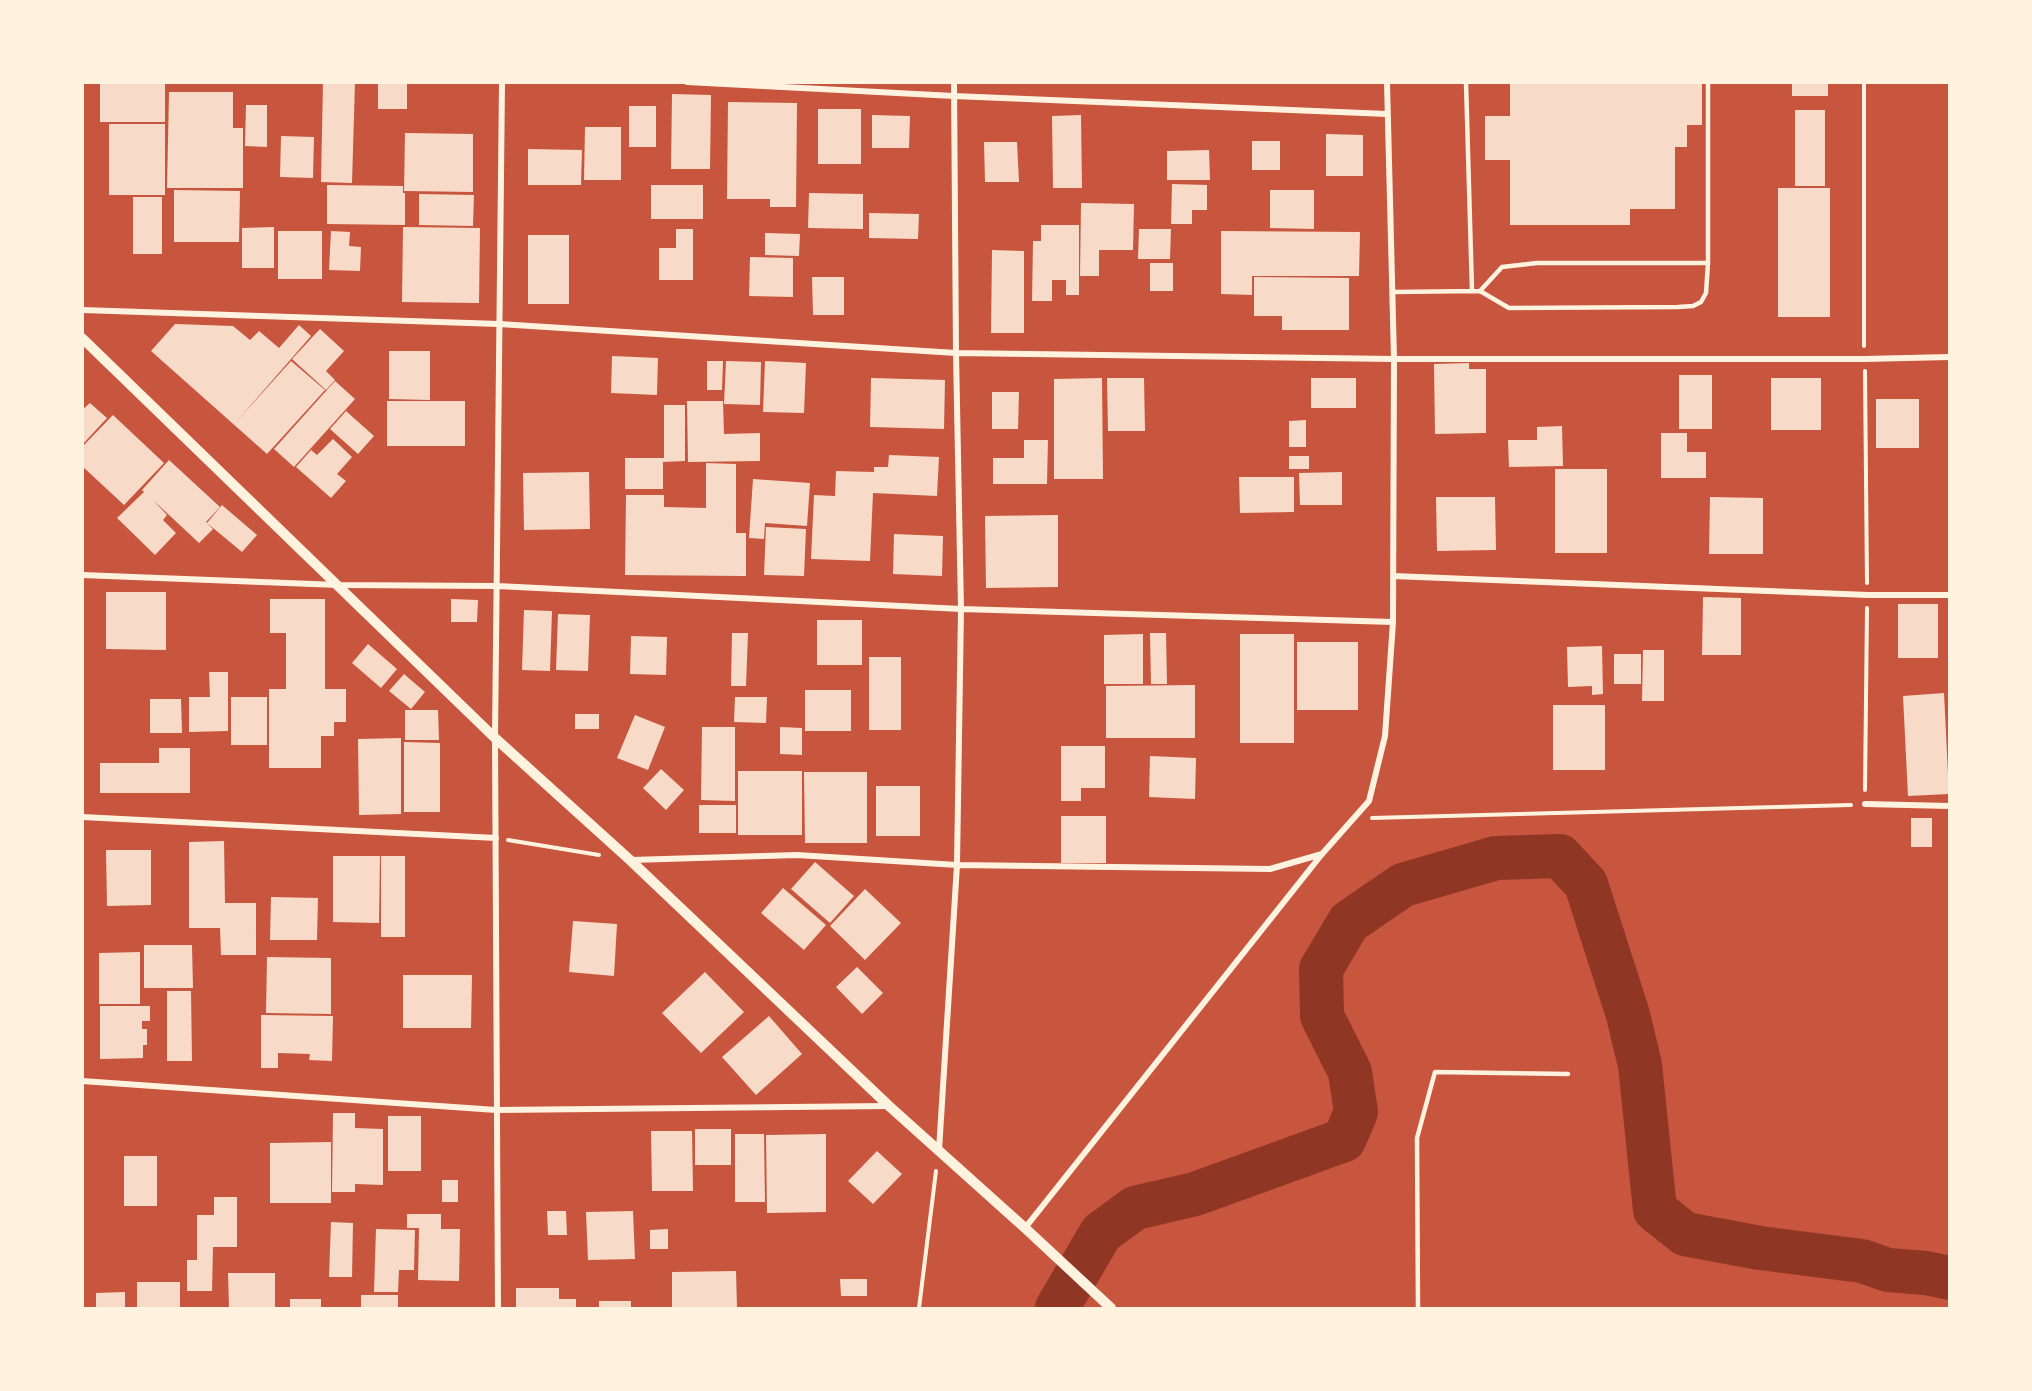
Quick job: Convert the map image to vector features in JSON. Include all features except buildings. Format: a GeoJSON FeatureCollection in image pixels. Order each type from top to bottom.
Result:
{"type":"FeatureCollection","features":[{"type":"Feature","properties":{"kind":"street"},"geometry":{"type":"LineString","coordinates":[[498,1308],[495,738],[502,82]]}},
{"type":"Feature","properties":{"kind":"street"},"geometry":{"type":"LineString","coordinates":[[687,82],[1387,114]]}},
{"type":"Feature","properties":{"kind":"street"},"geometry":{"type":"LineString","coordinates":[[939,1150],[957,865],[961,609],[954,82]]}},
{"type":"Feature","properties":{"kind":"street"},"geometry":{"type":"LineString","coordinates":[[1025,1228],[1322,854],[1370,801],[1385,736],[1393,621],[1394,359],[1387,82]]}},
{"type":"Feature","properties":{"kind":"street"},"geometry":{"type":"LineString","coordinates":[[82,310],[499,324],[956,353],[1394,359],[1950,357]]}},
{"type":"Feature","properties":{"kind":"street"},"geometry":{"type":"LineString","coordinates":[[82,338],[495,738],[630,860],[889,1106],[1111,1308]]}},
{"type":"Feature","properties":{"kind":"street"},"geometry":{"type":"LineString","coordinates":[[82,575],[338,585],[497,586],[961,609],[1393,621]]}},
{"type":"Feature","properties":{"kind":"street"},"geometry":{"type":"LineString","coordinates":[[1393,576],[1868,595],[1950,594]]}},
{"type":"Feature","properties":{"kind":"street"},"geometry":{"type":"LineString","coordinates":[[1865,804],[1950,806]]}},
{"type":"Feature","properties":{"kind":"street"},"geometry":{"type":"LineString","coordinates":[[82,817],[496,838]]}},
{"type":"Feature","properties":{"kind":"street"},"geometry":{"type":"LineString","coordinates":[[630,860],[796,855],[957,865],[1270,869],[1322,854]]}},
{"type":"Feature","properties":{"kind":"street"},"geometry":{"type":"LineString","coordinates":[[82,1082],[496,1110],[889,1106]]}},
{"type":"Feature","properties":{"kind":"lane"},"geometry":{"type":"LineString","coordinates":[[1466,82],[1472,291]]}},
{"type":"Feature","properties":{"kind":"lane"},"geometry":{"type":"LineString","coordinates":[[1392,292],[1480,291],[1509,308],[1693,306],[1701,302],[1706,294],[1708,263],[1708,82]]}},
{"type":"Feature","properties":{"kind":"lane"},"geometry":{"type":"LineString","coordinates":[[1480,291],[1502,267],[1537,263],[1708,263]]}},
{"type":"Feature","properties":{"kind":"lane"},"geometry":{"type":"LineString","coordinates":[[1418,1308],[1417,1138],[1435,1072],[1568,1074]]}},
{"type":"Feature","properties":{"kind":"path"},"geometry":{"type":"LineString","coordinates":[[1353,818],[1865,804],[1868,595],[1864,359],[1864,82]]}},
{"type":"Feature","properties":{"kind":"path"},"geometry":{"type":"LineString","coordinates":[[496,838],[630,860]]}},
{"type":"Feature","properties":{"kind":"path"},"geometry":{"type":"LineString","coordinates":[[919,1308],[939,1150]]}},
{"type":"Feature","properties":{"kind":"waterway"},"geometry":{"type":"LineString","coordinates":[[1057,1308],[1101,1233],[1135,1208],[1195,1194],[1344,1140],[1356,1112],[1350,1072],[1322,1016],[1321,969],[1349,922],[1403,885],[1496,858],[1560,856],[1586,884],[1628,1015],[1640,1065],[1655,1210],[1685,1234],[1760,1248],[1862,1261],[1888,1270],[1926,1273],[1950,1278]]}}]}
